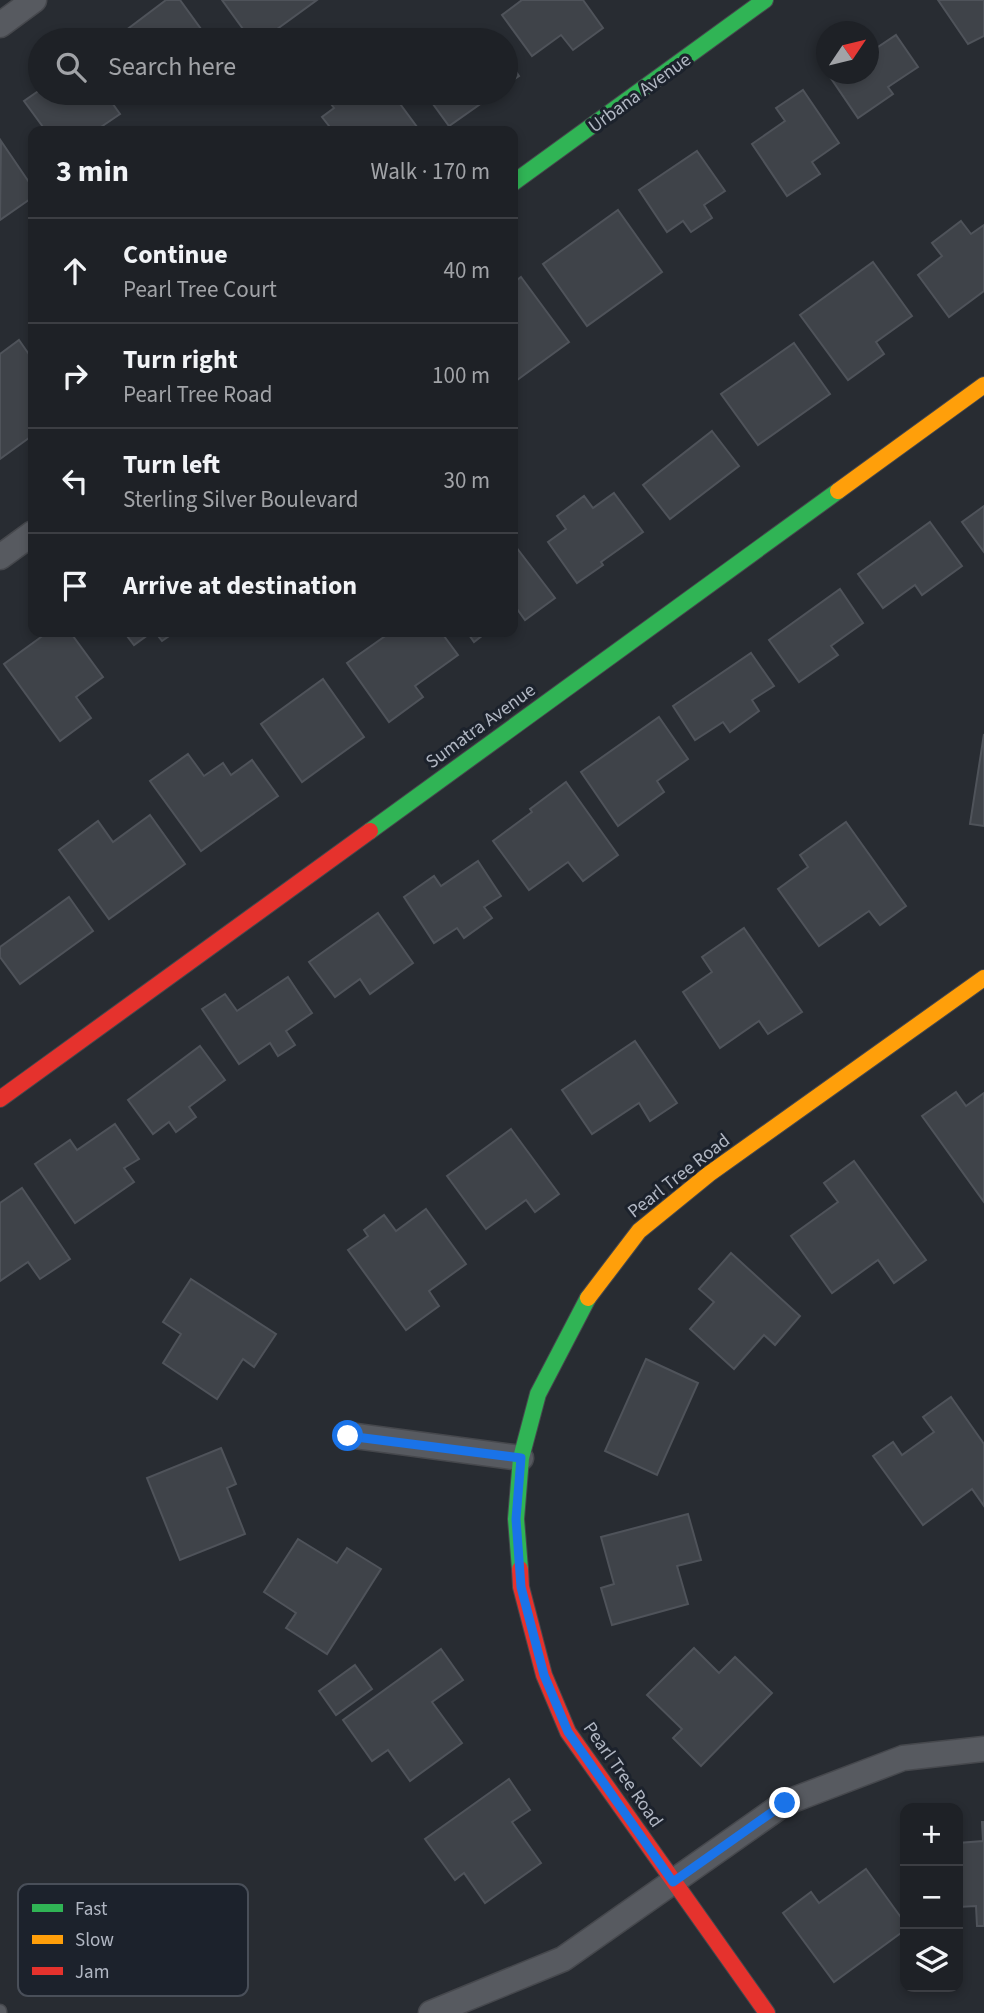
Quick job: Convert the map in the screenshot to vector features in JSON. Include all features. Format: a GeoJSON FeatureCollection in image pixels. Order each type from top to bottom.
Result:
{"type":"FeatureCollection","features":[{"type":"Feature","properties":{"kind":"street"},"geometry":{"type":"LineString","coordinates":[[0,25],[34,0]]}},
{"type":"Feature","properties":{"kind":"street","name":"Urbana Avenue"},"geometry":{"type":"LineString","coordinates":[[518,179],[765,0]]}},
{"type":"Feature","properties":{"kind":"street","name":"Sumatra Avenue"},"geometry":{"type":"LineString","coordinates":[[0,1099],[984,385]]}},
{"type":"Feature","properties":{"kind":"street"},"geometry":{"type":"LineString","coordinates":[[0,557],[28,537]]}},
{"type":"Feature","properties":{"kind":"street","name":"Pearl Tree Road"},"geometry":{"type":"LineString","coordinates":[[767,2013],[568,1732],[544,1675],[521,1587],[516,1519],[521,1458],[538,1394],[583,1304],[639,1231],[709,1174],[984,978]]}},
{"type":"Feature","properties":{"kind":"street"},"geometry":{"type":"LineString","coordinates":[[348,1436],[521,1458]]}},
{"type":"Feature","properties":{"kind":"street"},"geometry":{"type":"LineString","coordinates":[[431,2013],[563,1959],[785,1803],[903,1758],[984,1749]]}},
{"type":"Feature","properties":{"kind":"building"},"geometry":{"type":"Polygon","coordinates":[[[166,0],[180,0],[200,28],[129,28],[166,0]]]}},
{"type":"Feature","properties":{"kind":"building"},"geometry":{"type":"Polygon","coordinates":[[[222,0],[317,0],[278,28],[242,28],[222,0]]]}},
{"type":"Feature","properties":{"kind":"building"},"geometry":{"type":"Polygon","coordinates":[[[522,0],[583,0],[603,28],[573,50],[561,35],[532,56],[518,37],[518,28],[512,28],[502,15],[522,0]]]}},
{"type":"Feature","properties":{"kind":"building"},"geometry":{"type":"Polygon","coordinates":[[[938,0],[984,0],[984,36],[968,44],[938,0]]]}},
{"type":"Feature","properties":{"kind":"building"},"geometry":{"type":"Polygon","coordinates":[[[896,35],[918,67],[888,87],[893,94],[858,118],[835,84],[879,84],[879,46],[896,35]]]}},
{"type":"Feature","properties":{"kind":"building"},"geometry":{"type":"Polygon","coordinates":[[[803,90],[839,143],[812,162],[820,174],[787,196],[752,144],[785,121],[776,108],[803,90]]]}},
{"type":"Feature","properties":{"kind":"building"},"geometry":{"type":"Polygon","coordinates":[[[28,98],[28,105],[114,105],[120,114],[102,126],[42,126],[24,101],[28,98]]]}},
{"type":"Feature","properties":{"kind":"building"},"geometry":{"type":"Polygon","coordinates":[[[332,105],[401,105],[416,126],[329,126],[322,117],[334,108],[332,105]]]}},
{"type":"Feature","properties":{"kind":"building"},"geometry":{"type":"Polygon","coordinates":[[[434,105],[479,105],[449,126],[434,105]]]}},
{"type":"Feature","properties":{"kind":"building"},"geometry":{"type":"Polygon","coordinates":[[[1,141],[28,181],[28,200],[0,220],[1,141]]]}},
{"type":"Feature","properties":{"kind":"building"},"geometry":{"type":"Polygon","coordinates":[[[697,151],[725,191],[704,205],[712,218],[691,232],[683,221],[667,232],[639,190],[697,151]]]}},
{"type":"Feature","properties":{"kind":"building"},"geometry":{"type":"Polygon","coordinates":[[[618,210],[662,272],[587,326],[543,264],[618,210]]]}},
{"type":"Feature","properties":{"kind":"building"},"geometry":{"type":"Polygon","coordinates":[[[961,221],[971,234],[984,225],[984,291],[949,317],[918,275],[942,256],[932,243],[961,221]]]}},
{"type":"Feature","properties":{"kind":"building"},"geometry":{"type":"Polygon","coordinates":[[[873,262],[912,316],[876,342],[884,354],[848,380],[800,315],[873,262]]]}},
{"type":"Feature","properties":{"kind":"building"},"geometry":{"type":"Polygon","coordinates":[[[521,277],[569,342],[518,379],[518,279],[521,277]]]}},
{"type":"Feature","properties":{"kind":"building"},"geometry":{"type":"Polygon","coordinates":[[[19,340],[28,353],[28,439],[0,459],[0,354],[19,340]]]}},
{"type":"Feature","properties":{"kind":"building"},"geometry":{"type":"Polygon","coordinates":[[[794,343],[830,394],[758,445],[721,394],[794,343]]]}},
{"type":"Feature","properties":{"kind":"building"},"geometry":{"type":"Polygon","coordinates":[[[712,431],[739,466],[670,519],[643,485],[712,431]]]}},
{"type":"Feature","properties":{"kind":"building"},"geometry":{"type":"Polygon","coordinates":[[[614,493],[643,532],[577,583],[548,542],[566,529],[557,516],[584,496],[593,508],[614,493]]]}},
{"type":"Feature","properties":{"kind":"building"},"geometry":{"type":"Polygon","coordinates":[[[984,506],[984,552],[962,522],[984,506]]]}},
{"type":"Feature","properties":{"kind":"building"},"geometry":{"type":"Polygon","coordinates":[[[930,522],[962,566],[922,595],[915,585],[883,608],[858,574],[930,522]]]}},
{"type":"Feature","properties":{"kind":"building"},"geometry":{"type":"Polygon","coordinates":[[[518,550],[555,598],[525,620],[518,610],[518,550]]]}},
{"type":"Feature","properties":{"kind":"building"},"geometry":{"type":"Polygon","coordinates":[[[840,589],[863,623],[831,646],[838,655],[799,682],[769,640],[840,589]]]}},
{"type":"Feature","properties":{"kind":"building"},"geometry":{"type":"Polygon","coordinates":[[[41,637],[74,637],[103,677],[76,697],[91,718],[60,741],[4,664],[41,637]]]}},
{"type":"Feature","properties":{"kind":"building"},"geometry":{"type":"Polygon","coordinates":[[[128,637],[145,637],[134,645],[128,637]]]}},
{"type":"Feature","properties":{"kind":"building"},"geometry":{"type":"Polygon","coordinates":[[[384,637],[445,637],[458,655],[415,686],[423,697],[389,722],[347,663],[384,637]]]}},
{"type":"Feature","properties":{"kind":"building"},"geometry":{"type":"Polygon","coordinates":[[[751,653],[774,686],[752,700],[759,711],[730,732],[723,722],[695,740],[673,706],[751,653]]]}},
{"type":"Feature","properties":{"kind":"building"},"geometry":{"type":"Polygon","coordinates":[[[323,679],[364,737],[302,782],[261,724],[323,679]]]}},
{"type":"Feature","properties":{"kind":"building"},"geometry":{"type":"Polygon","coordinates":[[[659,717],[688,759],[657,781],[664,792],[618,826],[581,772],[659,717]]]}},
{"type":"Feature","properties":{"kind":"building"},"geometry":{"type":"Polygon","coordinates":[[[984,734],[984,826],[970,824],[984,734]]]}},
{"type":"Feature","properties":{"kind":"building"},"geometry":{"type":"Polygon","coordinates":[[[188,754],[204,776],[223,763],[231,775],[252,760],[278,796],[201,851],[150,781],[188,754]]]}},
{"type":"Feature","properties":{"kind":"building"},"geometry":{"type":"Polygon","coordinates":[[[566,782],[618,855],[583,881],[568,862],[529,890],[493,841],[566,782]]]}},
{"type":"Feature","properties":{"kind":"building"},"geometry":{"type":"Polygon","coordinates":[[[150,815],[185,864],[109,919],[59,850],[98,821],[113,842],[150,815]]]}},
{"type":"Feature","properties":{"kind":"building"},"geometry":{"type":"Polygon","coordinates":[[[846,822],[906,906],[880,925],[869,911],[819,946],[778,889],[808,867],[800,855],[846,822]]]}},
{"type":"Feature","properties":{"kind":"building"},"geometry":{"type":"Polygon","coordinates":[[[478,861],[501,896],[484,907],[492,918],[464,938],[457,928],[434,943],[404,897],[434,876],[441,886],[478,861]]]}},
{"type":"Feature","properties":{"kind":"building"},"geometry":{"type":"Polygon","coordinates":[[[69,897],[93,931],[20,984],[0,957],[0,947],[69,897]]]}},
{"type":"Feature","properties":{"kind":"building"},"geometry":{"type":"Polygon","coordinates":[[[378,913],[413,963],[370,994],[360,979],[335,997],[309,962],[378,913]]]}},
{"type":"Feature","properties":{"kind":"building"},"geometry":{"type":"Polygon","coordinates":[[[744,928],[802,1012],[768,1034],[759,1021],[720,1048],[683,992],[712,972],[702,957],[744,928]]]}},
{"type":"Feature","properties":{"kind":"building"},"geometry":{"type":"Polygon","coordinates":[[[288,977],[312,1013],[286,1031],[295,1045],[278,1056],[270,1043],[239,1064],[202,1009],[225,994],[237,1011],[288,977]]]}},
{"type":"Feature","properties":{"kind":"building"},"geometry":{"type":"Polygon","coordinates":[[[635,1041],[677,1103],[650,1121],[639,1103],[592,1134],[562,1090],[635,1041]]]}},
{"type":"Feature","properties":{"kind":"building"},"geometry":{"type":"Polygon","coordinates":[[[200,1046],[225,1080],[189,1107],[196,1117],[176,1132],[169,1122],[153,1134],[128,1100],[200,1046]]]}},
{"type":"Feature","properties":{"kind":"building"},"geometry":{"type":"Polygon","coordinates":[[[956,1092],[966,1106],[984,1093],[984,1202],[922,1116],[956,1092]]]}},
{"type":"Feature","properties":{"kind":"building"},"geometry":{"type":"Polygon","coordinates":[[[115,1124],[139,1159],[124,1168],[134,1182],[75,1223],[35,1164],[70,1140],[77,1150],[115,1124]]]}},
{"type":"Feature","properties":{"kind":"building"},"geometry":{"type":"Polygon","coordinates":[[[511,1129],[559,1194],[535,1212],[526,1200],[486,1229],[447,1176],[511,1129]]]}},
{"type":"Feature","properties":{"kind":"building"},"geometry":{"type":"Polygon","coordinates":[[[854,1161],[926,1260],[894,1283],[878,1260],[832,1293],[791,1236],[838,1202],[824,1183],[854,1161]]]}},
{"type":"Feature","properties":{"kind":"building"},"geometry":{"type":"Polygon","coordinates":[[[22,1188],[70,1259],[40,1279],[28,1262],[0,1281],[0,1203],[22,1188]]]}},
{"type":"Feature","properties":{"kind":"building"},"geometry":{"type":"Polygon","coordinates":[[[426,1209],[466,1264],[429,1291],[439,1306],[406,1330],[348,1250],[368,1236],[364,1230],[384,1215],[396,1231],[426,1209]]]}},
{"type":"Feature","properties":{"kind":"building"},"geometry":{"type":"Polygon","coordinates":[[[731,1253],[800,1316],[775,1345],[764,1335],[734,1369],[690,1329],[714,1302],[699,1289],[731,1253]]]}},
{"type":"Feature","properties":{"kind":"building"},"geometry":{"type":"Polygon","coordinates":[[[191,1279],[276,1334],[254,1367],[243,1359],[217,1399],[163,1363],[181,1334],[163,1322],[191,1279]]]}},
{"type":"Feature","properties":{"kind":"building"},"geometry":{"type":"Polygon","coordinates":[[[646,1359],[698,1383],[657,1475],[605,1451],[646,1359]]]}},
{"type":"Feature","properties":{"kind":"building"},"geometry":{"type":"Polygon","coordinates":[[[951,1397],[984,1444],[984,1506],[972,1489],[923,1525],[873,1456],[893,1442],[902,1455],[934,1432],[923,1417],[951,1397]]]}},
{"type":"Feature","properties":{"kind":"building"},"geometry":{"type":"Polygon","coordinates":[[[221,1448],[236,1484],[227,1488],[245,1534],[180,1560],[147,1478],[221,1448]]]}},
{"type":"Feature","properties":{"kind":"building"},"geometry":{"type":"Polygon","coordinates":[[[688,1514],[701,1560],[677,1566],[688,1604],[612,1625],[601,1588],[614,1584],[601,1537],[688,1514]]]}},
{"type":"Feature","properties":{"kind":"building"},"geometry":{"type":"Polygon","coordinates":[[[298,1539],[337,1563],[347,1548],[381,1569],[327,1654],[286,1628],[296,1613],[264,1592],[298,1539]]]}},
{"type":"Feature","properties":{"kind":"building"},"geometry":{"type":"Polygon","coordinates":[[[694,1648],[719,1673],[735,1657],[772,1693],[701,1766],[673,1738],[682,1729],[647,1695],[694,1648]]]}},
{"type":"Feature","properties":{"kind":"building"},"geometry":{"type":"Polygon","coordinates":[[[441,1649],[463,1680],[432,1702],[462,1743],[410,1781],[388,1750],[372,1761],[343,1720],[441,1649]]]}},
{"type":"Feature","properties":{"kind":"building"},"geometry":{"type":"Polygon","coordinates":[[[355,1665],[372,1689],[336,1715],[319,1691],[355,1665]]]}},
{"type":"Feature","properties":{"kind":"building"},"geometry":{"type":"Polygon","coordinates":[[[509,1779],[530,1810],[512,1822],[541,1863],[485,1903],[464,1873],[455,1880],[425,1839],[509,1779]]]}},
{"type":"Feature","properties":{"kind":"building"},"geometry":{"type":"Polygon","coordinates":[[[984,1822],[984,1926],[977,1926],[976,1906],[963,1907],[963,1843],[983,1841],[984,1822]]]}},
{"type":"Feature","properties":{"kind":"building"},"geometry":{"type":"Polygon","coordinates":[[[866,1869],[900,1916],[900,1934],[834,1982],[783,1913],[811,1892],[819,1903],[866,1869]]]}},
{"type":"Feature","properties":{"kind":"traffic: fast"},"geometry":{"type":"LineString","coordinates":[[518,179],[765,0]]}},
{"type":"Feature","properties":{"kind":"traffic: fast"},"geometry":{"type":"LineString","coordinates":[[370,831],[838,491]]}},
{"type":"Feature","properties":{"kind":"traffic: fast"},"geometry":{"type":"LineString","coordinates":[[520,1569],[516,1519],[521,1458],[538,1394],[588,1298]]}},
{"type":"Feature","properties":{"kind":"traffic: slow"},"geometry":{"type":"LineString","coordinates":[[838,491],[984,385]]}},
{"type":"Feature","properties":{"kind":"traffic: slow"},"geometry":{"type":"LineString","coordinates":[[588,1298],[639,1231],[709,1174],[984,978]]}},
{"type":"Feature","properties":{"kind":"traffic: jam"},"geometry":{"type":"LineString","coordinates":[[0,1099],[370,831]]}},
{"type":"Feature","properties":{"kind":"traffic: jam"},"geometry":{"type":"LineString","coordinates":[[520,1569],[521,1587],[544,1675],[568,1732],[767,2013]]}},
{"type":"Feature","properties":{"kind":"route"},"geometry":{"type":"LineString","coordinates":[[348,1436],[521,1458],[516,1519],[521,1587],[544,1675],[568,1732],[673,1882],[785,1803]]}}]}
